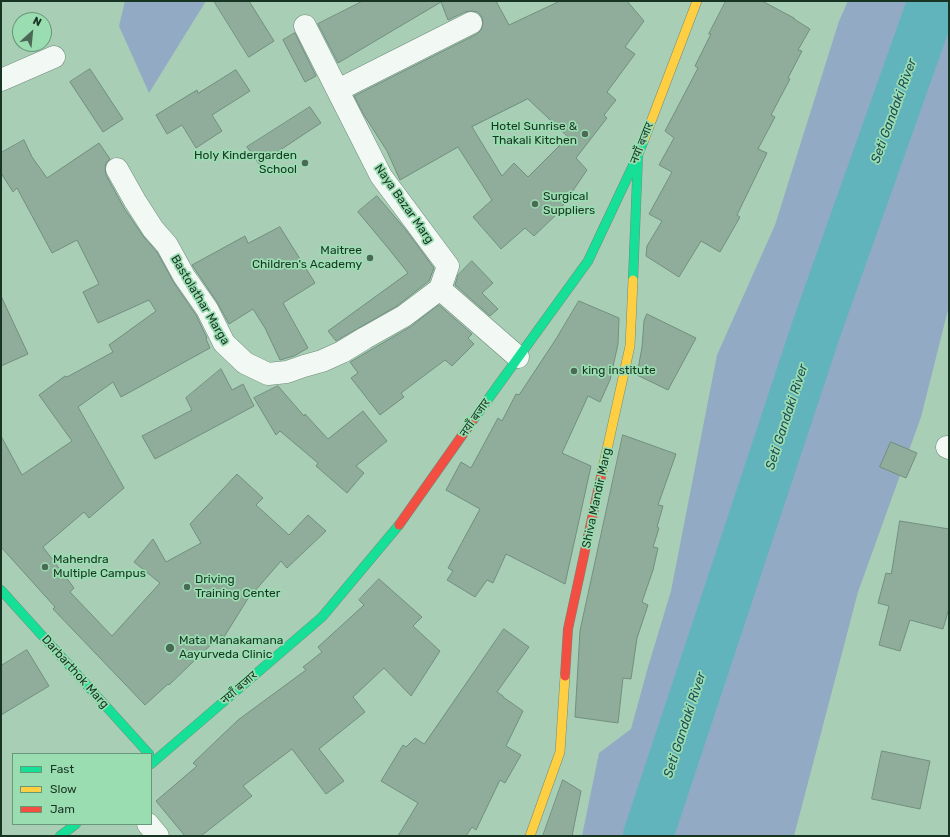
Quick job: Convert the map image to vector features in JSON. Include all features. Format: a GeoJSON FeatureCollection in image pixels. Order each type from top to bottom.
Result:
{"type":"FeatureCollection","features":[{"type":"Feature","properties":{"kind":"main road","name":"नयाँ बजार"},"geometry":{"type":"LineString","coordinates":[[152,758],[322,617],[402,521],[588,261],[638,155],[697,1]]}},
{"type":"Feature","properties":{"kind":"main road","name":"Shiva Mandir Marg"},"geometry":{"type":"LineString","coordinates":[[530,836],[560,752],[568,629],[630,346],[638,155]]}},
{"type":"Feature","properties":{"kind":"main road","name":"Darbarthok Marg"},"geometry":{"type":"LineString","coordinates":[[1,590],[146,753]]}},
{"type":"Feature","properties":{"kind":"main road"},"geometry":{"type":"LineString","coordinates":[[60,836],[75,825]]}},
{"type":"Feature","properties":{"kind":"street"},"geometry":{"type":"LineString","coordinates":[[338,90],[471,23]]}},
{"type":"Feature","properties":{"kind":"street","name":"Naya Bazar Marg"},"geometry":{"type":"LineString","coordinates":[[305,26],[381,176],[448,266],[440,289]]}},
{"type":"Feature","properties":{"kind":"street"},"geometry":{"type":"LineString","coordinates":[[1,80],[54,57]]}},
{"type":"Feature","properties":{"kind":"street","name":"Bastolathar Marga"},"geometry":{"type":"LineString","coordinates":[[117,168],[135,201],[153,229],[167,245],[184,276],[207,309],[224,343],[245,363],[268,374],[287,372],[322,361],[342,352],[404,316],[440,289]]}},
{"type":"Feature","properties":{"kind":"street"},"geometry":{"type":"LineString","coordinates":[[440,289],[518,357]]}},
{"type":"Feature","properties":{"kind":"street"},"geometry":{"type":"LineString","coordinates":[[149,825],[158,836]]}},
{"type":"Feature","properties":{"kind":"shaded area"},"geometry":{"type":"Polygon","coordinates":[[[125,1],[206,1],[149,93],[119,26],[125,1]]]}},
{"type":"Feature","properties":{"kind":"shaded area"},"geometry":{"type":"Polygon","coordinates":[[[848,1],[949,1],[949,306],[921,417],[858,592],[794,836],[582,836],[599,753],[631,729],[671,591],[717,355],[775,225],[839,21],[848,1]]]}},
{"type":"Feature","properties":{"kind":"building"},"geometry":{"type":"Polygon","coordinates":[[[214,1],[249,1],[274,41],[249,57],[214,1]]]}},
{"type":"Feature","properties":{"kind":"building"},"geometry":{"type":"Polygon","coordinates":[[[363,1],[496,1],[509,25],[560,1],[627,1],[644,21],[625,47],[635,54],[607,92],[616,100],[604,115],[607,118],[576,158],[587,170],[557,214],[534,236],[525,228],[501,249],[473,217],[492,200],[458,147],[400,180],[387,151],[364,115],[354,96],[477,34],[481,30],[483,24],[482,17],[478,12],[465,12],[448,20],[441,2],[338,63],[318,24],[363,1]],[[528,99],[472,127],[502,176],[514,163],[528,177],[568,137],[528,99]]]}},
{"type":"Feature","properties":{"kind":"building"},"geometry":{"type":"Polygon","coordinates":[[[726,1],[762,1],[794,18],[810,29],[798,50],[802,51],[788,78],[790,79],[771,115],[775,117],[758,149],[767,153],[737,215],[740,217],[720,252],[701,241],[679,277],[646,256],[647,246],[662,221],[649,214],[672,172],[659,165],[674,138],[665,131],[698,68],[695,66],[726,1]]]}},
{"type":"Feature","properties":{"kind":"building"},"geometry":{"type":"Polygon","coordinates":[[[295,33],[316,76],[305,82],[283,40],[295,33]]]}},
{"type":"Feature","properties":{"kind":"building"},"geometry":{"type":"Polygon","coordinates":[[[90,69],[123,119],[103,132],[70,82],[90,69]]]}},
{"type":"Feature","properties":{"kind":"building"},"geometry":{"type":"Polygon","coordinates":[[[236,70],[250,91],[212,115],[222,131],[196,148],[182,125],[167,134],[156,115],[197,90],[198,93],[236,70]]]}},
{"type":"Feature","properties":{"kind":"building"},"geometry":{"type":"Polygon","coordinates":[[[310,107],[321,123],[259,164],[247,147],[310,107]]]}},
{"type":"Feature","properties":{"kind":"building"},"geometry":{"type":"Polygon","coordinates":[[[24,140],[32,157],[47,178],[99,143],[110,159],[106,163],[106,175],[124,208],[143,236],[157,252],[174,283],[196,315],[210,348],[121,397],[113,382],[78,407],[124,488],[89,518],[84,512],[43,547],[74,588],[70,592],[112,636],[160,583],[134,562],[153,539],[166,562],[201,543],[190,524],[237,474],[263,498],[256,505],[289,535],[308,515],[326,531],[287,568],[281,561],[247,600],[224,637],[221,635],[169,685],[168,684],[145,705],[53,609],[55,607],[1,547],[1,436],[22,475],[72,441],[39,395],[65,376],[67,377],[113,352],[109,345],[156,311],[149,300],[98,323],[83,292],[99,284],[77,240],[52,253],[17,188],[13,192],[1,173],[1,153],[24,140]]]}},
{"type":"Feature","properties":{"kind":"building"},"geometry":{"type":"Polygon","coordinates":[[[377,196],[406,230],[434,268],[429,281],[397,306],[336,341],[328,331],[408,273],[358,212],[377,196]]]}},
{"type":"Feature","properties":{"kind":"building"},"geometry":{"type":"Polygon","coordinates":[[[280,227],[315,283],[283,303],[308,348],[294,356],[280,360],[265,328],[253,309],[229,324],[217,302],[192,265],[245,236],[248,243],[280,227]]]}},
{"type":"Feature","properties":{"kind":"building"},"geometry":{"type":"Polygon","coordinates":[[[472,261],[493,283],[482,293],[498,309],[490,316],[455,285],[458,275],[472,261]]]}},
{"type":"Feature","properties":{"kind":"building"},"geometry":{"type":"Polygon","coordinates":[[[1,296],[28,354],[1,366],[1,296]]]}},
{"type":"Feature","properties":{"kind":"building"},"geometry":{"type":"Polygon","coordinates":[[[579,301],[619,318],[618,344],[610,380],[600,402],[588,396],[562,453],[591,466],[565,584],[506,554],[493,583],[487,580],[475,597],[447,580],[453,571],[448,568],[480,509],[446,490],[461,462],[471,468],[498,418],[502,421],[516,394],[519,395],[579,301]]]}},
{"type":"Feature","properties":{"kind":"building"},"geometry":{"type":"Polygon","coordinates":[[[439,305],[472,334],[468,338],[474,344],[452,366],[445,360],[401,393],[404,397],[380,415],[351,378],[358,373],[350,362],[410,327],[439,305]]]}},
{"type":"Feature","properties":{"kind":"building"},"geometry":{"type":"Polygon","coordinates":[[[647,314],[696,338],[668,390],[637,375],[642,347],[644,321],[647,314]]]}},
{"type":"Feature","properties":{"kind":"building"},"geometry":{"type":"Polygon","coordinates":[[[221,369],[232,390],[243,384],[254,406],[155,459],[142,436],[192,410],[186,398],[221,369]]]}},
{"type":"Feature","properties":{"kind":"building"},"geometry":{"type":"Polygon","coordinates":[[[278,386],[304,416],[305,414],[328,439],[363,411],[387,441],[356,466],[364,473],[347,493],[316,466],[318,463],[280,431],[276,435],[254,398],[278,386]]]}},
{"type":"Feature","properties":{"kind":"building"},"geometry":{"type":"Polygon","coordinates":[[[623,435],[676,454],[658,505],[663,506],[657,527],[659,528],[653,547],[658,548],[653,570],[642,602],[648,605],[637,638],[631,679],[623,678],[618,723],[575,717],[580,631],[623,435]]]}},
{"type":"Feature","properties":{"kind":"building"},"geometry":{"type":"Polygon","coordinates":[[[891,442],[917,453],[906,478],[880,467],[891,442]]]}},
{"type":"Feature","properties":{"kind":"building"},"geometry":{"type":"Polygon","coordinates":[[[900,521],[949,529],[949,608],[943,629],[910,620],[900,651],[879,645],[889,606],[878,603],[886,573],[891,574],[900,521]]]}},
{"type":"Feature","properties":{"kind":"building"},"geometry":{"type":"Polygon","coordinates":[[[379,579],[422,617],[413,626],[440,651],[411,696],[384,668],[353,697],[365,712],[319,749],[344,781],[326,794],[292,749],[243,786],[252,796],[201,836],[185,836],[156,801],[197,766],[193,763],[238,720],[306,670],[303,667],[322,652],[318,647],[364,605],[359,600],[379,579]]]}},
{"type":"Feature","properties":{"kind":"building"},"geometry":{"type":"Polygon","coordinates":[[[504,629],[529,647],[497,692],[523,711],[506,746],[521,755],[505,783],[500,780],[476,830],[472,827],[466,836],[398,836],[418,803],[381,781],[403,745],[406,747],[415,738],[424,744],[504,629]]]}},
{"type":"Feature","properties":{"kind":"building"},"geometry":{"type":"Polygon","coordinates":[[[27,650],[49,686],[1,715],[1,666],[27,650]]]}},
{"type":"Feature","properties":{"kind":"building"},"geometry":{"type":"Polygon","coordinates":[[[882,751],[930,761],[920,809],[872,799],[882,751]]]}},
{"type":"Feature","properties":{"kind":"building"},"geometry":{"type":"Polygon","coordinates":[[[563,780],[581,791],[572,836],[543,836],[563,780]]]}},
{"type":"Feature","properties":{"kind":"waterway","name":"Seti Gandaki River"},"geometry":{"type":"LineString","coordinates":[[648,836],[817,327],[933,1]]}},
{"type":"Feature","properties":{"kind":"traffic: fast"},"geometry":{"type":"LineString","coordinates":[[473,420],[588,261],[644,140]]}},
{"type":"Feature","properties":{"kind":"traffic: fast"},"geometry":{"type":"LineString","coordinates":[[633,280],[638,155]]}},
{"type":"Feature","properties":{"kind":"traffic: fast"},"geometry":{"type":"LineString","coordinates":[[152,763],[322,617],[399,525]]}},
{"type":"Feature","properties":{"kind":"traffic: fast"},"geometry":{"type":"LineString","coordinates":[[1,590],[148,753]]}},
{"type":"Feature","properties":{"kind":"traffic: fast"},"geometry":{"type":"LineString","coordinates":[[60,836],[75,825]]}},
{"type":"Feature","properties":{"kind":"traffic: slow"},"geometry":{"type":"LineString","coordinates":[[644,140],[697,1]]}},
{"type":"Feature","properties":{"kind":"traffic: slow"},"geometry":{"type":"LineString","coordinates":[[602,472],[630,346],[633,280]]}},
{"type":"Feature","properties":{"kind":"traffic: slow"},"geometry":{"type":"LineString","coordinates":[[530,836],[560,752],[565,676]]}},
{"type":"Feature","properties":{"kind":"traffic: jam"},"geometry":{"type":"LineString","coordinates":[[399,525],[473,420]]}},
{"type":"Feature","properties":{"kind":"traffic: jam"},"geometry":{"type":"LineString","coordinates":[[565,676],[568,629],[602,472]]}},
{"type":"Feature","properties":{"kind":"place","name":"Hotel Sunrise & Thakali Kitchen"},"geometry":{"type":"Point","coordinates":[585,134]}},
{"type":"Feature","properties":{"kind":"place","name":"Holy Kindergarden School"},"geometry":{"type":"Point","coordinates":[305,163]}},
{"type":"Feature","properties":{"kind":"place","name":"Surgical Suppliers"},"geometry":{"type":"Point","coordinates":[535,204]}},
{"type":"Feature","properties":{"kind":"place","name":"Maitree Children's Academy"},"geometry":{"type":"Point","coordinates":[370,258]}},
{"type":"Feature","properties":{"kind":"place","name":"king institute"},"geometry":{"type":"Point","coordinates":[574,371]}},
{"type":"Feature","properties":{"kind":"place","name":"Mahendra Multiple Campus"},"geometry":{"type":"Point","coordinates":[45,567]}},
{"type":"Feature","properties":{"kind":"place","name":"Driving Training Center"},"geometry":{"type":"Point","coordinates":[187,587]}},
{"type":"Feature","properties":{"kind":"place","name":"Mata Manakamana Aayurveda Clinic"},"geometry":{"type":"Point","coordinates":[170,648]}}]}
